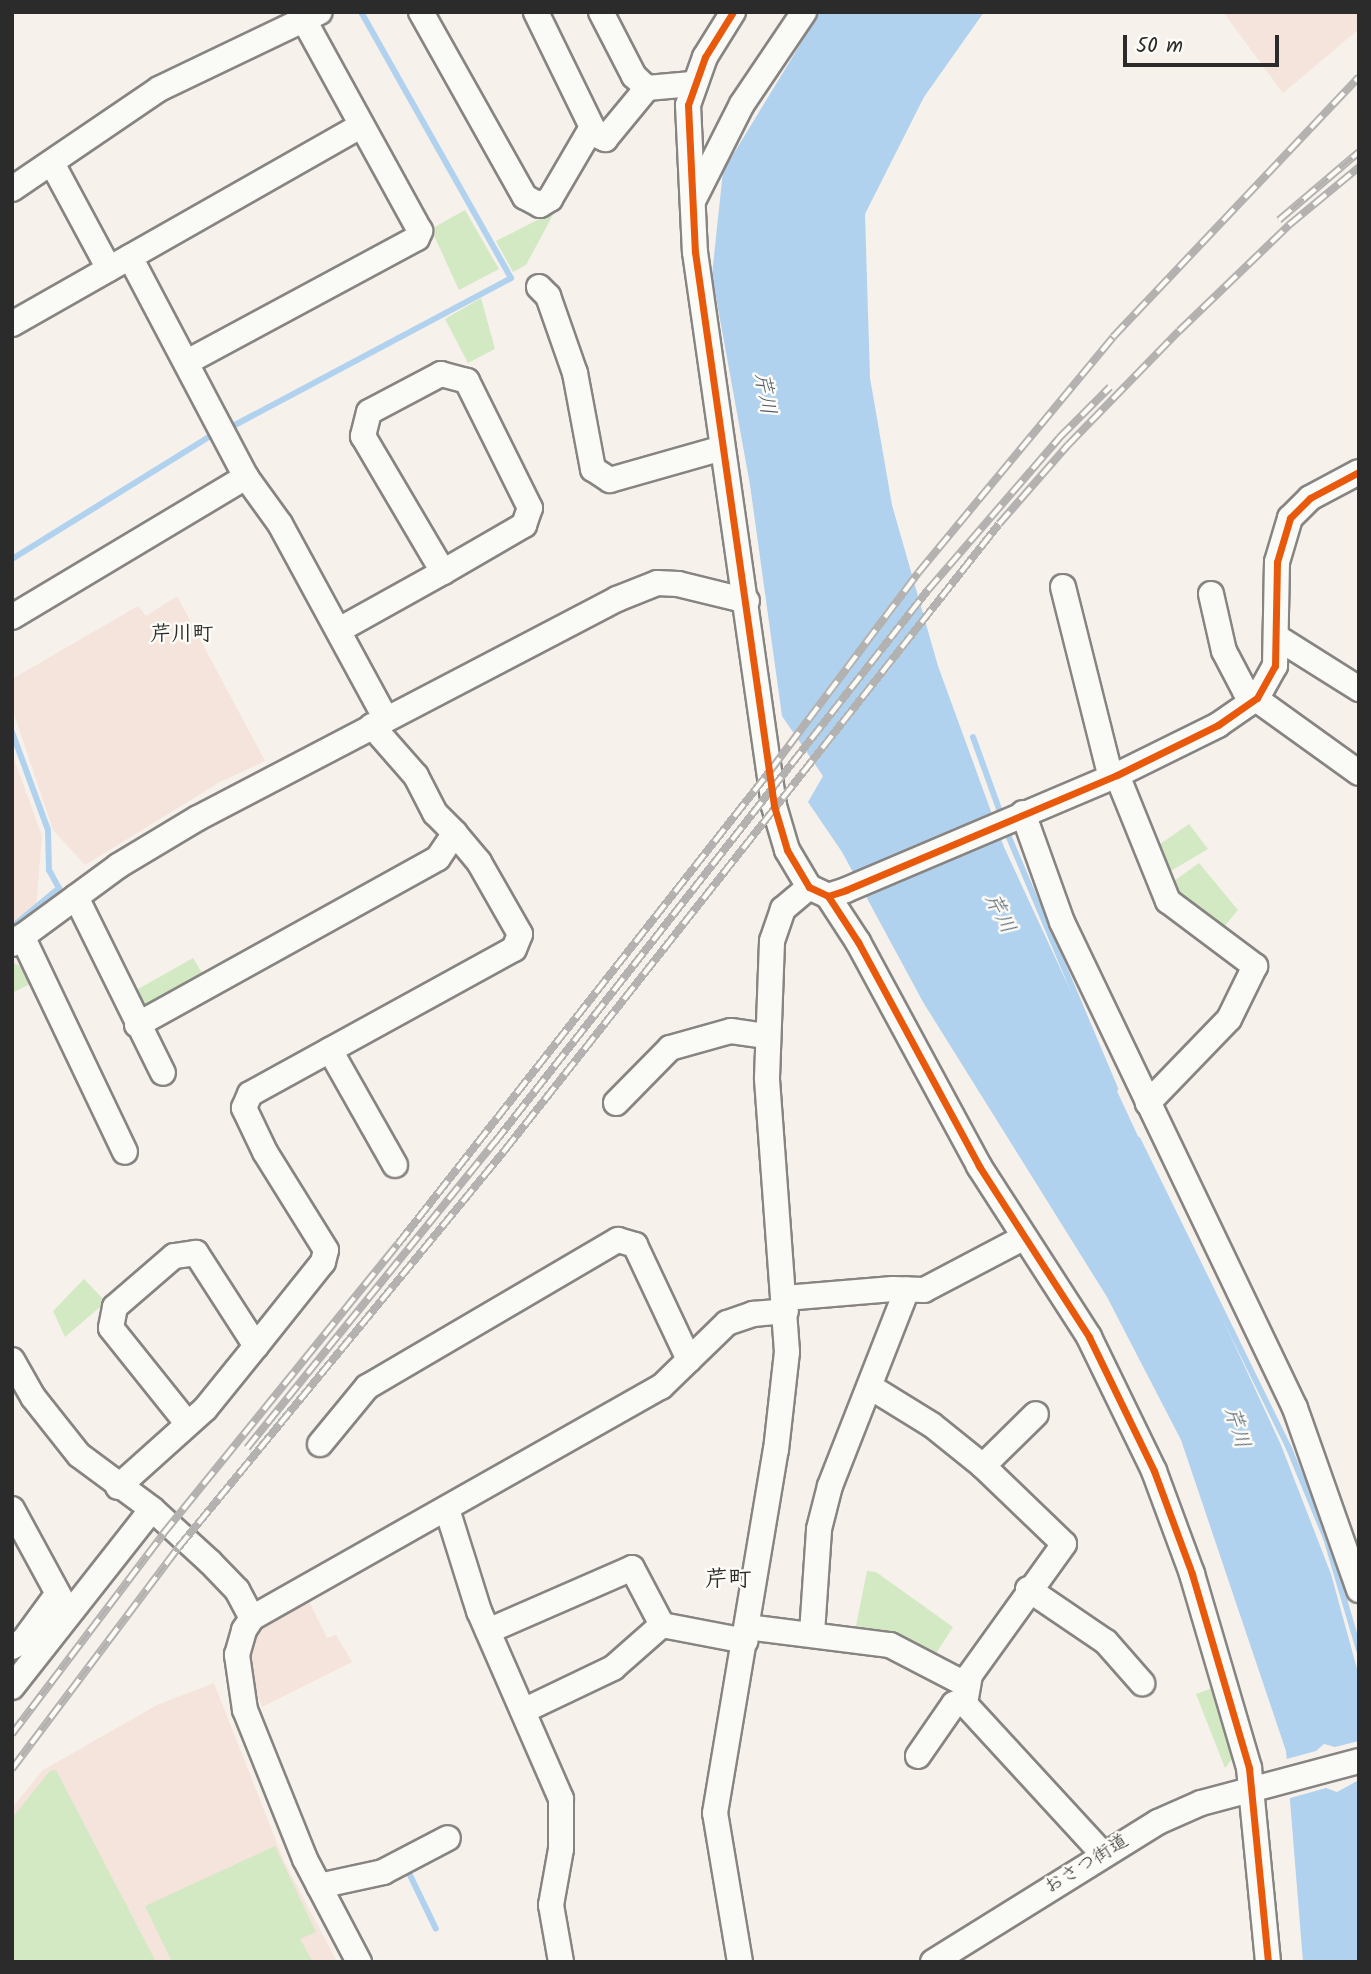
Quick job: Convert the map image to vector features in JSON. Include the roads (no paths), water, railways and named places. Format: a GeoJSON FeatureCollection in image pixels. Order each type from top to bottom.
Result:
{"type":"FeatureCollection","features":[{"type":"Feature","properties":{"kind":"street"},"geometry":{"type":"LineString","coordinates":[[422,12],[532,203],[550,199],[592,127],[536,12]]}},
{"type":"Feature","properties":{"kind":"street"},"geometry":{"type":"LineString","coordinates":[[601,12],[634,76],[647,88],[692,85]]}},
{"type":"Feature","properties":{"kind":"street"},"geometry":{"type":"LineString","coordinates":[[733,12],[692,85],[686,139],[694,199],[695,252],[722,448],[747,601],[774,806],[787,850],[828,891],[858,942],[940,1099],[1023,1238],[1089,1337],[1154,1471],[1258,1786],[1268,1962]]}},
{"type":"Feature","properties":{"kind":"street"},"geometry":{"type":"LineString","coordinates":[[694,199],[735,115],[804,12]]}},
{"type":"Feature","properties":{"kind":"street"},"geometry":{"type":"LineString","coordinates":[[12,190],[53,165],[159,89],[312,16],[360,126],[420,231],[417,238],[187,362]]}},
{"type":"Feature","properties":{"kind":"street"},"geometry":{"type":"LineString","coordinates":[[590,132],[605,139],[647,88]]}},
{"type":"Feature","properties":{"kind":"street"},"geometry":{"type":"LineString","coordinates":[[12,324],[360,126]]}},
{"type":"Feature","properties":{"kind":"street"},"geometry":{"type":"LineString","coordinates":[[53,165],[187,362],[246,477],[280,524],[339,630],[379,722],[416,776],[435,813],[479,862],[520,934],[514,949],[250,1094],[244,1108],[265,1152],[326,1250],[323,1262],[205,1409],[118,1488]]}},
{"type":"Feature","properties":{"kind":"street"},"geometry":{"type":"LineString","coordinates":[[539,287],[548,296],[575,373],[593,469],[610,480],[722,448]]}},
{"type":"Feature","properties":{"kind":"street"},"geometry":{"type":"LineString","coordinates":[[339,630],[443,572],[524,525],[530,508],[467,381],[441,374],[369,412],[363,436],[443,572]]}},
{"type":"Feature","properties":{"kind":"street"},"geometry":{"type":"LineString","coordinates":[[740,1962],[715,1813],[776,1450],[786,1305],[767,1036],[774,925],[783,909],[1114,776],[1218,725],[1257,698],[1275,666],[1278,638],[1277,562],[1290,518],[1310,498],[1359,472]]}},
{"type":"Feature","properties":{"kind":"street"},"geometry":{"type":"LineString","coordinates":[[12,617],[246,477]]}},
{"type":"Feature","properties":{"kind":"street"},"geometry":{"type":"LineString","coordinates":[[125,1152],[17,940],[76,897],[198,818],[617,599],[657,583],[678,584],[747,601]]}},
{"type":"Feature","properties":{"kind":"street"},"geometry":{"type":"LineString","coordinates":[[1063,587],[1114,776],[1168,901],[1255,966],[1229,1019],[1148,1103]]}},
{"type":"Feature","properties":{"kind":"street"},"geometry":{"type":"LineString","coordinates":[[1210,594],[1234,676],[1257,698],[1359,773]]}},
{"type":"Feature","properties":{"kind":"street"},"geometry":{"type":"LineString","coordinates":[[1278,638],[1359,689]]}},
{"type":"Feature","properties":{"kind":"street"},"geometry":{"type":"LineString","coordinates":[[1015,816],[1062,922],[1295,1408],[1359,1590]]}},
{"type":"Feature","properties":{"kind":"street"},"geometry":{"type":"LineString","coordinates":[[137,1025],[438,858],[455,833]]}},
{"type":"Feature","properties":{"kind":"street"},"geometry":{"type":"LineString","coordinates":[[76,897],[163,1073]]}},
{"type":"Feature","properties":{"kind":"street"},"geometry":{"type":"LineString","coordinates":[[616,1103],[670,1048],[731,1031],[767,1036]]}},
{"type":"Feature","properties":{"kind":"street"},"geometry":{"type":"LineString","coordinates":[[330,1050],[395,1165]]}},
{"type":"Feature","properties":{"kind":"street"},"geometry":{"type":"LineString","coordinates":[[359,1962],[293,1833],[245,1710],[237,1655],[239,1641],[252,1618],[661,1387],[727,1323],[786,1305],[924,1290],[1023,1238]]}},
{"type":"Feature","properties":{"kind":"street"},"geometry":{"type":"LineString","coordinates":[[320,1444],[367,1387],[618,1240],[635,1245],[690,1360]]}},
{"type":"Feature","properties":{"kind":"street"},"geometry":{"type":"LineString","coordinates":[[187,1423],[111,1328],[115,1307],[174,1256],[196,1254],[256,1346]]}},
{"type":"Feature","properties":{"kind":"street"},"geometry":{"type":"LineString","coordinates":[[812,1633],[822,1518],[842,1452],[872,1388],[908,1290]]}},
{"type":"Feature","properties":{"kind":"street"},"geometry":{"type":"LineString","coordinates":[[12,1360],[57,1432],[118,1488],[152,1510],[237,1590],[252,1618]]}},
{"type":"Feature","properties":{"kind":"street"},"geometry":{"type":"LineString","coordinates":[[872,1388],[932,1425],[983,1465],[1064,1544],[1028,1589],[966,1693],[954,1704],[918,1756]]}},
{"type":"Feature","properties":{"kind":"street"},"geometry":{"type":"LineString","coordinates":[[983,1465],[1036,1414]]}},
{"type":"Feature","properties":{"kind":"street"},"geometry":{"type":"LineString","coordinates":[[12,1509],[63,1605]]}},
{"type":"Feature","properties":{"kind":"street"},"geometry":{"type":"LineString","coordinates":[[447,1509],[488,1631],[561,1799],[561,1849],[551,1905],[561,1962]]}},
{"type":"Feature","properties":{"kind":"street"},"geometry":{"type":"LineString","coordinates":[[12,1647],[23,1641],[63,1605],[152,1510]]}},
{"type":"Feature","properties":{"kind":"street"},"geometry":{"type":"LineString","coordinates":[[488,1631],[632,1568],[662,1625]]}},
{"type":"Feature","properties":{"kind":"street"},"geometry":{"type":"LineString","coordinates":[[1028,1589],[1106,1642],[1142,1684]]}},
{"type":"Feature","properties":{"kind":"street"},"geometry":{"type":"LineString","coordinates":[[12,1687],[63,1605]]}},
{"type":"Feature","properties":{"kind":"street"},"geometry":{"type":"LineString","coordinates":[[523,1711],[613,1668],[662,1625],[746,1634],[812,1633],[890,1645],[966,1693],[1103,1854]]}},
{"type":"Feature","properties":{"kind":"street","name":"おさつ街道"},"geometry":{"type":"LineString","coordinates":[[933,1962],[1103,1854],[1200,1803],[1359,1760]]}},
{"type":"Feature","properties":{"kind":"street"},"geometry":{"type":"LineString","coordinates":[[320,1886],[383,1872],[448,1838]]}},
{"type":"Feature","properties":{"kind":"water","name":"芹川"},"geometry":{"type":"Polygon","coordinates":[[[820,12],[984,12],[924,97],[865,214],[870,378],[892,505],[938,666],[1004,847],[1281,1445],[1331,1574],[1359,1676],[1359,1962],[1303,1962],[1286,1751],[1181,1440],[1107,1297],[923,1002],[842,852],[808,802],[823,776],[782,716],[750,485],[712,275],[723,171],[820,12]]]}},
{"type":"Feature","properties":{"kind":"waterway"},"geometry":{"type":"LineString","coordinates":[[233,426],[511,278],[361,12]]}},
{"type":"Feature","properties":{"kind":"waterway"},"geometry":{"type":"LineString","coordinates":[[12,559],[209,437]]}},
{"type":"Feature","properties":{"kind":"waterway"},"geometry":{"type":"LineString","coordinates":[[12,732],[48,830],[49,870],[59,888],[12,927]]}},
{"type":"Feature","properties":{"kind":"waterway"},"geometry":{"type":"LineString","coordinates":[[973,737],[1002,817]]}},
{"type":"Feature","properties":{"kind":"waterway"},"geometry":{"type":"LineString","coordinates":[[1005,828],[1115,1089]]}},
{"type":"Feature","properties":{"kind":"waterway"},"geometry":{"type":"LineString","coordinates":[[1138,1140],[1288,1446],[1326,1538],[1359,1650]]}},
{"type":"Feature","properties":{"kind":"waterway"},"geometry":{"type":"LineString","coordinates":[[408,1871],[436,1929]]}},
{"type":"Feature","properties":{"kind":"railway"},"geometry":{"type":"LineString","coordinates":[[12,1734],[163,1534],[398,1244],[770,771],[918,573],[1113,337],[1359,77]]}},
{"type":"Feature","properties":{"kind":"railway"},"geometry":{"type":"LineString","coordinates":[[1279,220],[1359,152]]}},
{"type":"Feature","properties":{"kind":"railway"},"geometry":{"type":"LineString","coordinates":[[12,1769],[178,1548],[505,1150],[999,524],[1068,445],[1179,331],[1289,225],[1359,167]]}},
{"type":"Feature","properties":{"kind":"railway"},"geometry":{"type":"LineString","coordinates":[[247,1448],[495,1142],[928,590],[1059,438],[1110,387]]}},
{"type":"Feature","properties":{"kind":"district","name":"芹川町"},"geometry":{"type":"Point","coordinates":[182,635]}},
{"type":"Feature","properties":{"kind":"district","name":"芹町"},"geometry":{"type":"Point","coordinates":[728,1580]}}]}
